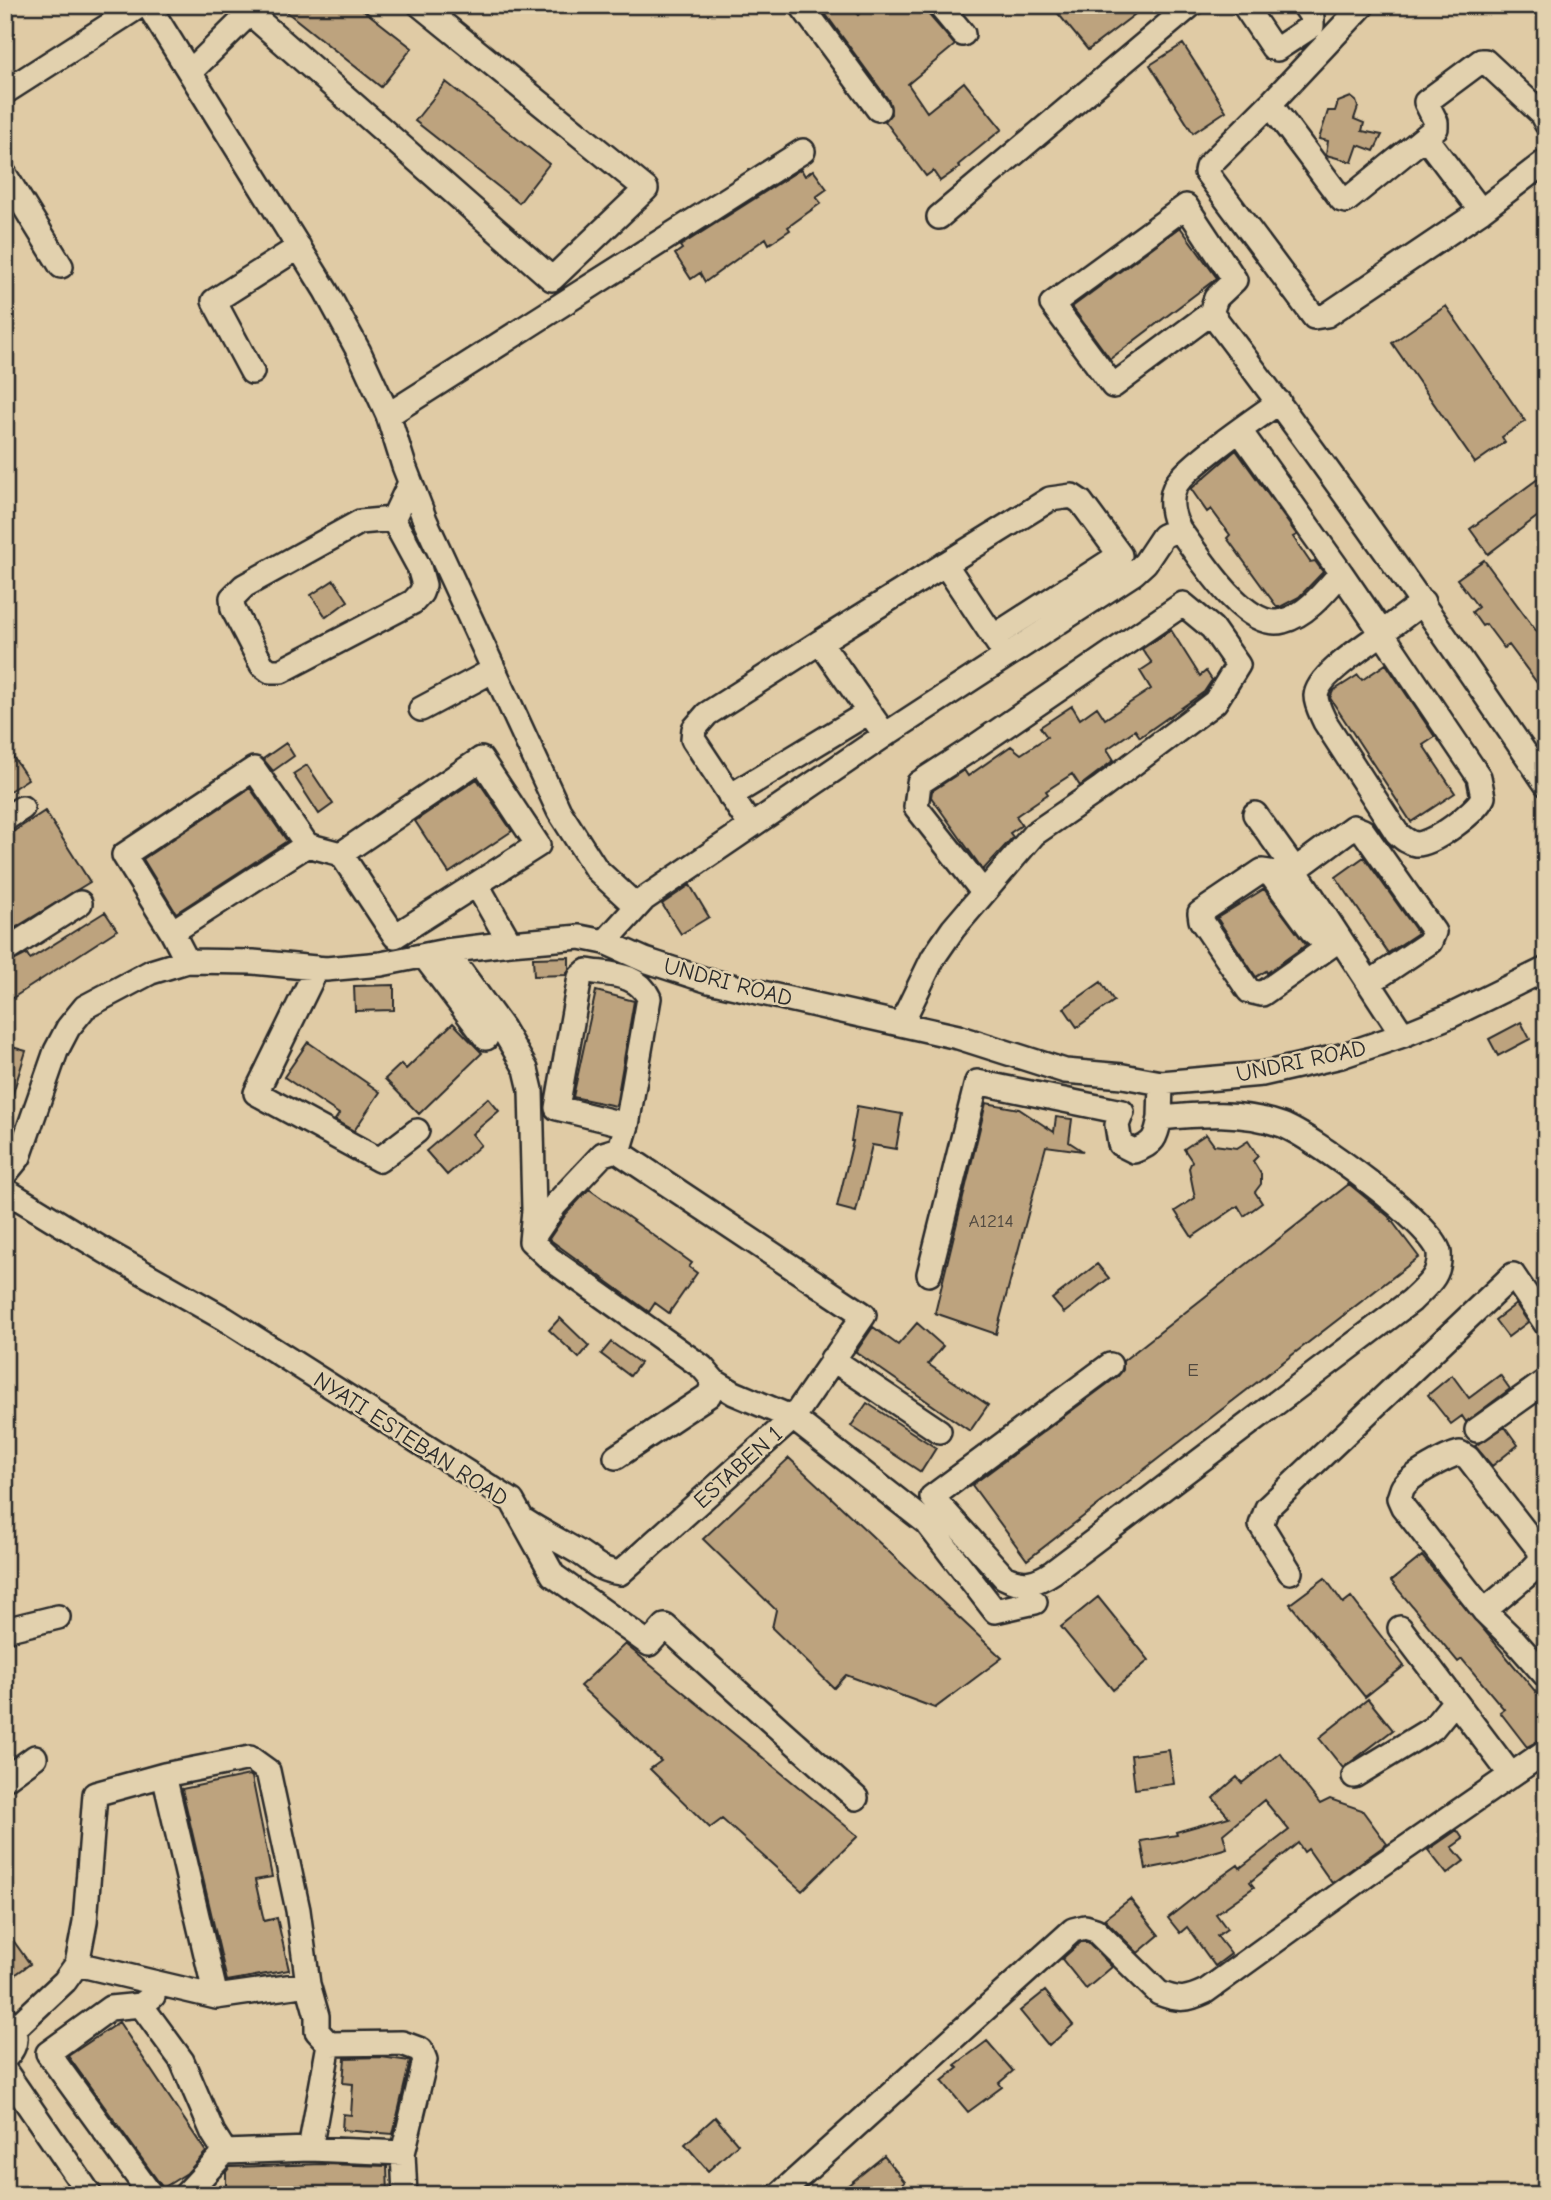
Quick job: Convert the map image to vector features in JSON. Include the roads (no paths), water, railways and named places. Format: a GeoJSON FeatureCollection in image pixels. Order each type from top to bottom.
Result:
{"type":"FeatureCollection","features":[{"type":"Feature","properties":{"kind":"street"},"geometry":{"type":"LineString","coordinates":[[5,92],[141,5]]}},
{"type":"Feature","properties":{"kind":"street"},"geometry":{"type":"LineString","coordinates":[[148,5],[326,291],[359,352],[387,415],[425,520],[559,811],[596,869],[636,906]]}},
{"type":"Feature","properties":{"kind":"street"},"geometry":{"type":"LineString","coordinates":[[190,72],[255,10],[552,279],[646,188],[420,5]]}},
{"type":"Feature","properties":{"kind":"street"},"geometry":{"type":"LineString","coordinates":[[801,5],[878,109]]}},
{"type":"Feature","properties":{"kind":"street"},"geometry":{"type":"LineString","coordinates":[[939,5],[963,34]]}},
{"type":"Feature","properties":{"kind":"street"},"geometry":{"type":"LineString","coordinates":[[939,217],[1191,5]]}},
{"type":"Feature","properties":{"kind":"street"},"geometry":{"type":"LineString","coordinates":[[1244,5],[1273,48],[1277,49],[1312,26],[1312,17],[1304,5]]}},
{"type":"Feature","properties":{"kind":"street"},"geometry":{"type":"LineString","coordinates":[[1363,5],[1270,104],[1209,162],[1206,172],[1314,317],[1327,316],[1481,211],[1546,161]]}},
{"type":"Feature","properties":{"kind":"street"},"geometry":{"type":"LineString","coordinates":[[1270,104],[1342,200],[1350,200],[1437,126],[1426,102],[1481,61],[1485,61],[1541,113],[1546,123]]}},
{"type":"Feature","properties":{"kind":"street"},"geometry":{"type":"LineString","coordinates":[[1425,137],[1481,211]]}},
{"type":"Feature","properties":{"kind":"street"},"geometry":{"type":"LineString","coordinates":[[387,415],[803,151]]}},
{"type":"Feature","properties":{"kind":"street"},"geometry":{"type":"LineString","coordinates":[[5,175],[61,266]]}},
{"type":"Feature","properties":{"kind":"street"},"geometry":{"type":"LineString","coordinates":[[1186,206],[1235,280],[1216,298],[1211,313],[1113,386],[1052,304],[1186,206]]}},
{"type":"Feature","properties":{"kind":"street"},"geometry":{"type":"LineString","coordinates":[[252,372],[214,301],[299,247]]}},
{"type":"Feature","properties":{"kind":"street"},"geometry":{"type":"LineString","coordinates":[[1211,313],[1279,401],[1423,602],[1546,784]]}},
{"type":"Feature","properties":{"kind":"street"},"geometry":{"type":"LineString","coordinates":[[1279,401],[1180,478],[1172,497],[1173,518],[1235,600],[1249,614],[1264,622],[1282,622],[1297,615],[1341,573]]}},
{"type":"Feature","properties":{"kind":"street"},"geometry":{"type":"LineString","coordinates":[[1241,431],[1341,573],[1382,633],[1479,777],[1483,797],[1471,813],[1428,842],[1416,844],[1405,841],[1397,833],[1325,722],[1316,695],[1331,673],[1382,633],[1423,602]]}},
{"type":"Feature","properties":{"kind":"street"},"geometry":{"type":"LineString","coordinates":[[393,519],[410,483]]}},
{"type":"Feature","properties":{"kind":"street"},"geometry":{"type":"LineString","coordinates":[[750,825],[693,739],[694,729],[707,715],[1049,499],[1072,496],[1081,502],[1127,564]]}},
{"type":"Feature","properties":{"kind":"street"},"geometry":{"type":"LineString","coordinates":[[393,519],[419,567],[424,585],[421,593],[413,601],[281,671],[270,671],[262,665],[233,609],[232,598],[244,586],[360,523],[393,519]]}},
{"type":"Feature","properties":{"kind":"street"},"geometry":{"type":"LineString","coordinates":[[605,943],[636,906],[884,735],[1000,646],[1127,564],[1145,563],[1163,536],[1179,528]]}},
{"type":"Feature","properties":{"kind":"street"},"geometry":{"type":"LineString","coordinates":[[945,564],[1000,646]]}},
{"type":"Feature","properties":{"kind":"street"},"geometry":{"type":"LineString","coordinates":[[901,1024],[933,958],[983,892],[1034,834],[1101,788],[1215,702],[1238,665],[1212,628],[1183,604],[919,783],[916,807],[983,892]]}},
{"type":"Feature","properties":{"kind":"street"},"geometry":{"type":"LineString","coordinates":[[820,642],[884,735]]}},
{"type":"Feature","properties":{"kind":"street"},"geometry":{"type":"LineString","coordinates":[[421,709],[494,670]]}},
{"type":"Feature","properties":{"kind":"street"},"geometry":{"type":"LineString","coordinates":[[730,796],[869,712]]}},
{"type":"Feature","properties":{"kind":"street"},"geometry":{"type":"LineString","coordinates":[[187,961],[124,855],[254,769],[307,845],[341,854],[395,936],[538,845],[481,759],[341,854]]}},
{"type":"Feature","properties":{"kind":"street"},"geometry":{"type":"LineString","coordinates":[[1255,814],[1295,870],[1335,943],[1369,983],[1403,1035]]}},
{"type":"Feature","properties":{"kind":"street"},"geometry":{"type":"LineString","coordinates":[[1295,870],[1353,827],[1363,831],[1434,932],[1430,942],[1369,983]]}},
{"type":"Feature","properties":{"kind":"street"},"geometry":{"type":"LineString","coordinates":[[172,932],[307,845]]}},
{"type":"Feature","properties":{"kind":"street"},"geometry":{"type":"LineString","coordinates":[[1262,871],[1269,872],[1311,931],[1335,943],[1262,994],[1249,991],[1201,920],[1200,913],[1262,871]]}},
{"type":"Feature","properties":{"kind":"street"},"geometry":{"type":"LineString","coordinates":[[477,885],[510,943]]}},
{"type":"Feature","properties":{"kind":"street"},"geometry":{"type":"LineString","coordinates":[[5,951],[80,903]]}},
{"type":"Feature","properties":{"kind":"street","name":"UNDRI ROAD"},"geometry":{"type":"LineString","coordinates":[[5,1174],[19,1157],[13,1145],[56,1051],[68,1028],[85,1007],[151,972],[187,961],[253,962],[317,968],[381,964],[510,943],[580,937],[605,943],[645,960],[709,981],[958,1037],[1065,1071],[1123,1076],[1161,1083],[1262,1074],[1341,1056],[1452,1015],[1546,969]]}},
{"type":"Feature","properties":{"kind":"street"},"geometry":{"type":"LineString","coordinates":[[435,954],[486,1038]]}},
{"type":"Feature","properties":{"kind":"street"},"geometry":{"type":"LineString","coordinates":[[435,954],[502,1028],[526,1069],[531,1090],[534,1210],[531,1241]]}},
{"type":"Feature","properties":{"kind":"street"},"geometry":{"type":"LineString","coordinates":[[317,968],[256,1093],[379,1160],[417,1132]]}},
{"type":"Feature","properties":{"kind":"street"},"geometry":{"type":"LineString","coordinates":[[619,1152],[627,1125],[649,998],[643,986],[631,979],[587,971],[580,978],[557,1108],[627,1125]]}},
{"type":"Feature","properties":{"kind":"street"},"geometry":{"type":"LineString","coordinates":[[1123,1076],[1122,1112],[1117,1125],[1120,1144],[1134,1151],[1146,1147],[1156,1137],[1160,1118],[1161,1083]]}},
{"type":"Feature","properties":{"kind":"street"},"geometry":{"type":"LineString","coordinates":[[929,1274],[977,1082],[1122,1112]]}},
{"type":"Feature","properties":{"kind":"street"},"geometry":{"type":"LineString","coordinates":[[1111,1365],[932,1497],[1004,1577],[1012,1581],[1028,1583],[1041,1580],[1053,1572],[1411,1301],[1439,1269],[1438,1249],[1428,1232],[1337,1157],[1305,1135],[1282,1125],[1247,1117],[1205,1114],[1160,1118]]}},
{"type":"Feature","properties":{"kind":"street"},"geometry":{"type":"LineString","coordinates":[[619,1152],[864,1315],[793,1418],[714,1381],[702,1367],[549,1258],[531,1241],[555,1205],[603,1154],[619,1152]]}},
{"type":"Feature","properties":{"kind":"street","name":"NYATI ESTEBAN ROAD"},"geometry":{"type":"LineString","coordinates":[[5,1190],[225,1319],[512,1501],[553,1575],[649,1644],[665,1626],[856,1798]]}},
{"type":"Feature","properties":{"kind":"street"},"geometry":{"type":"LineString","coordinates":[[1290,1572],[1261,1525],[1267,1508],[1513,1275],[1546,1324]]}},
{"type":"Feature","properties":{"kind":"street"},"geometry":{"type":"LineString","coordinates":[[832,1359],[939,1431]]}},
{"type":"Feature","properties":{"kind":"street"},"geometry":{"type":"LineString","coordinates":[[616,1457],[709,1395],[714,1381]]}},
{"type":"Feature","properties":{"kind":"street"},"geometry":{"type":"LineString","coordinates":[[1477,1430],[1546,1381]]}},
{"type":"Feature","properties":{"kind":"street","name":"ESTABEN 1"},"geometry":{"type":"LineString","coordinates":[[522,1520],[562,1545],[581,1553],[604,1570],[620,1573],[793,1418],[927,1523],[995,1611],[1035,1602]]}},
{"type":"Feature","properties":{"kind":"street"},"geometry":{"type":"LineString","coordinates":[[1484,1611],[1527,1575],[1540,1561],[1540,1551],[1468,1458],[1460,1453],[1449,1455],[1413,1478],[1403,1487],[1399,1498],[1484,1611],[1516,1641],[1546,1676]]}},
{"type":"Feature","properties":{"kind":"street"},"geometry":{"type":"LineString","coordinates":[[5,1630],[58,1617]]}},
{"type":"Feature","properties":{"kind":"street"},"geometry":{"type":"LineString","coordinates":[[1399,1628],[1511,1775]]}},
{"type":"Feature","properties":{"kind":"street"},"geometry":{"type":"LineString","coordinates":[[1354,1776],[1433,1728],[1455,1701]]}},
{"type":"Feature","properties":{"kind":"street"},"geometry":{"type":"LineString","coordinates":[[779,2195],[1073,1930],[1085,1927],[1095,1930],[1158,1993],[1172,1998],[1190,1999],[1206,1991],[1368,1874],[1546,1751]]}},
{"type":"Feature","properties":{"kind":"street"},"geometry":{"type":"LineString","coordinates":[[5,1779],[35,1757]]}},
{"type":"Feature","properties":{"kind":"street"},"geometry":{"type":"LineString","coordinates":[[5,2058],[15,2045],[10,2023],[65,1981],[76,1964],[85,1922],[95,1794],[164,1774],[250,1758],[268,1771],[298,1910],[308,1984],[317,2016],[317,2031],[329,2044],[402,2043],[421,2050],[425,2060],[403,2153],[405,2195]]}},
{"type":"Feature","properties":{"kind":"street"},"geometry":{"type":"LineString","coordinates":[[164,1774],[216,1997]]}},
{"type":"Feature","properties":{"kind":"street"},"geometry":{"type":"LineString","coordinates":[[76,1964],[216,1997],[308,1984]]}},
{"type":"Feature","properties":{"kind":"street"},"geometry":{"type":"LineString","coordinates":[[152,2195],[48,2053],[110,2008],[141,2006],[166,1986]]}},
{"type":"Feature","properties":{"kind":"street"},"geometry":{"type":"LineString","coordinates":[[141,2006],[182,2061],[213,2133],[225,2152]]}},
{"type":"Feature","properties":{"kind":"street"},"geometry":{"type":"LineString","coordinates":[[310,2149],[329,2044]]}},
{"type":"Feature","properties":{"kind":"street"},"geometry":{"type":"LineString","coordinates":[[5,2071],[90,2195]]}},
{"type":"Feature","properties":{"kind":"street"},"geometry":{"type":"LineString","coordinates":[[185,2195],[225,2152],[310,2149],[403,2153]]}}]}
